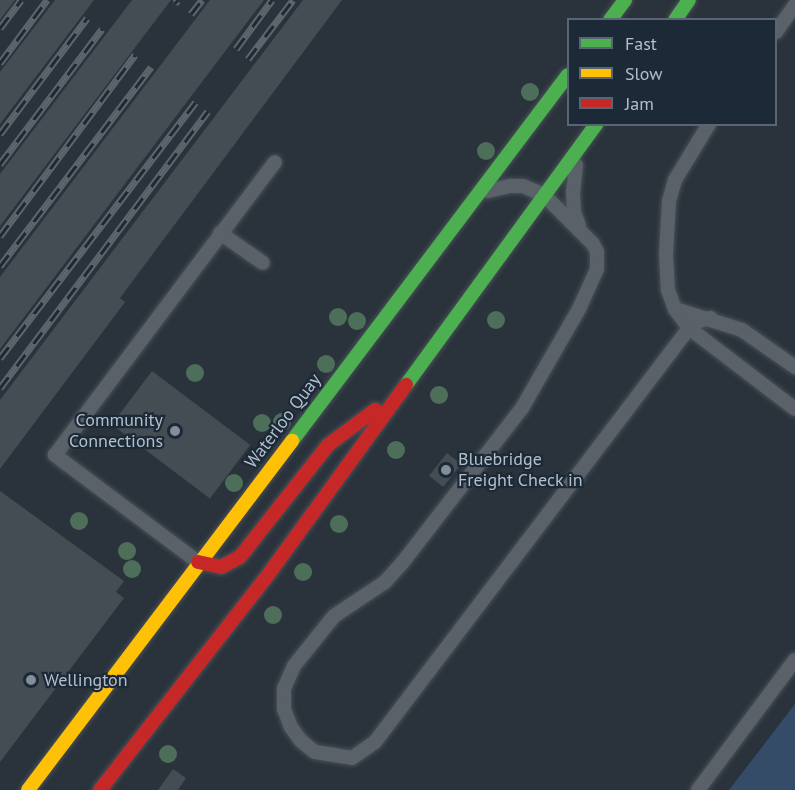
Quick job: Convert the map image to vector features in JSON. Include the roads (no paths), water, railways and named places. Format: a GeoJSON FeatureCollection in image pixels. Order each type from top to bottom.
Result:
{"type":"FeatureCollection","features":[{"type":"Feature","properties":{"kind":"main road"},"geometry":{"type":"LineString","coordinates":[[612,18],[625,0]]}},
{"type":"Feature","properties":{"kind":"main road"},"geometry":{"type":"LineString","coordinates":[[676,18],[689,0]]}},
{"type":"Feature","properties":{"kind":"main road","name":"Waterloo Quay"},"geometry":{"type":"LineString","coordinates":[[28,790],[567,76]]}},
{"type":"Feature","properties":{"kind":"main road"},"geometry":{"type":"LineString","coordinates":[[100,790],[265,579],[595,126]]}},
{"type":"Feature","properties":{"kind":"main road"},"geometry":{"type":"LineString","coordinates":[[198,562],[221,567],[240,557],[328,445],[400,391]]}},
{"type":"Feature","properties":{"kind":"lane"},"geometry":{"type":"LineString","coordinates":[[777,31],[795,5]]}},
{"type":"Feature","properties":{"kind":"lane"},"geometry":{"type":"LineString","coordinates":[[708,126],[675,180],[669,201],[666,260],[668,290],[675,309],[689,328],[795,409]]}},
{"type":"Feature","properties":{"kind":"lane"},"geometry":{"type":"LineString","coordinates":[[579,228],[574,212],[573,192],[580,146]]}},
{"type":"Feature","properties":{"kind":"lane"},"geometry":{"type":"LineString","coordinates":[[198,562],[55,455],[275,162]]}},
{"type":"Feature","properties":{"kind":"lane"},"geometry":{"type":"LineString","coordinates":[[478,196],[496,188],[510,186],[534,189],[544,195],[579,228],[597,252],[594,277],[522,408],[403,562],[384,582],[334,616],[294,666],[284,688],[284,709],[291,727],[300,740],[315,752],[352,758],[375,742],[689,328],[696,322],[710,318]]}},
{"type":"Feature","properties":{"kind":"lane"},"geometry":{"type":"LineString","coordinates":[[220,233],[263,264]]}},
{"type":"Feature","properties":{"kind":"lane"},"geometry":{"type":"LineString","coordinates":[[675,309],[710,318],[742,330],[795,367]]}},
{"type":"Feature","properties":{"kind":"lane"},"geometry":{"type":"LineString","coordinates":[[698,790],[795,660]]}},
{"type":"Feature","properties":{"kind":"water"},"geometry":{"type":"Polygon","coordinates":[[[795,704],[795,790],[729,790],[795,704]]]}},
{"type":"Feature","properties":{"kind":"railway"},"geometry":{"type":"LineString","coordinates":[[0,28],[21,0]]}},
{"type":"Feature","properties":{"kind":"railway"},"geometry":{"type":"LineString","coordinates":[[0,63],[47,0]]}},
{"type":"Feature","properties":{"kind":"railway"},"geometry":{"type":"LineString","coordinates":[[175,3],[178,0]]}},
{"type":"Feature","properties":{"kind":"railway"},"geometry":{"type":"LineString","coordinates":[[191,14],[202,0]]}},
{"type":"Feature","properties":{"kind":"railway"},"geometry":{"type":"LineString","coordinates":[[236,49],[272,0]]}},
{"type":"Feature","properties":{"kind":"railway"},"geometry":{"type":"LineString","coordinates":[[248,59],[293,0]]}},
{"type":"Feature","properties":{"kind":"railway"},"geometry":{"type":"LineString","coordinates":[[0,134],[87,18]]}},
{"type":"Feature","properties":{"kind":"railway"},"geometry":{"type":"LineString","coordinates":[[0,164],[102,29]]}},
{"type":"Feature","properties":{"kind":"railway"},"geometry":{"type":"LineString","coordinates":[[0,236],[135,55]]}},
{"type":"Feature","properties":{"kind":"railway"},"geometry":{"type":"LineString","coordinates":[[0,266],[151,67]]}},
{"type":"Feature","properties":{"kind":"railway"},"geometry":{"type":"LineString","coordinates":[[0,358],[196,102]]}},
{"type":"Feature","properties":{"kind":"railway"},"geometry":{"type":"LineString","coordinates":[[0,388],[208,111]]}},
{"type":"Feature","properties":{"kind":"place","name":"Community Connections"},"geometry":{"type":"Point","coordinates":[175,431]}},
{"type":"Feature","properties":{"kind":"place","name":"Bluebridge Freight Check in"},"geometry":{"type":"Point","coordinates":[446,470]}},
{"type":"Feature","properties":{"kind":"place","name":"Wellington"},"geometry":{"type":"Point","coordinates":[31,680]}}]}
